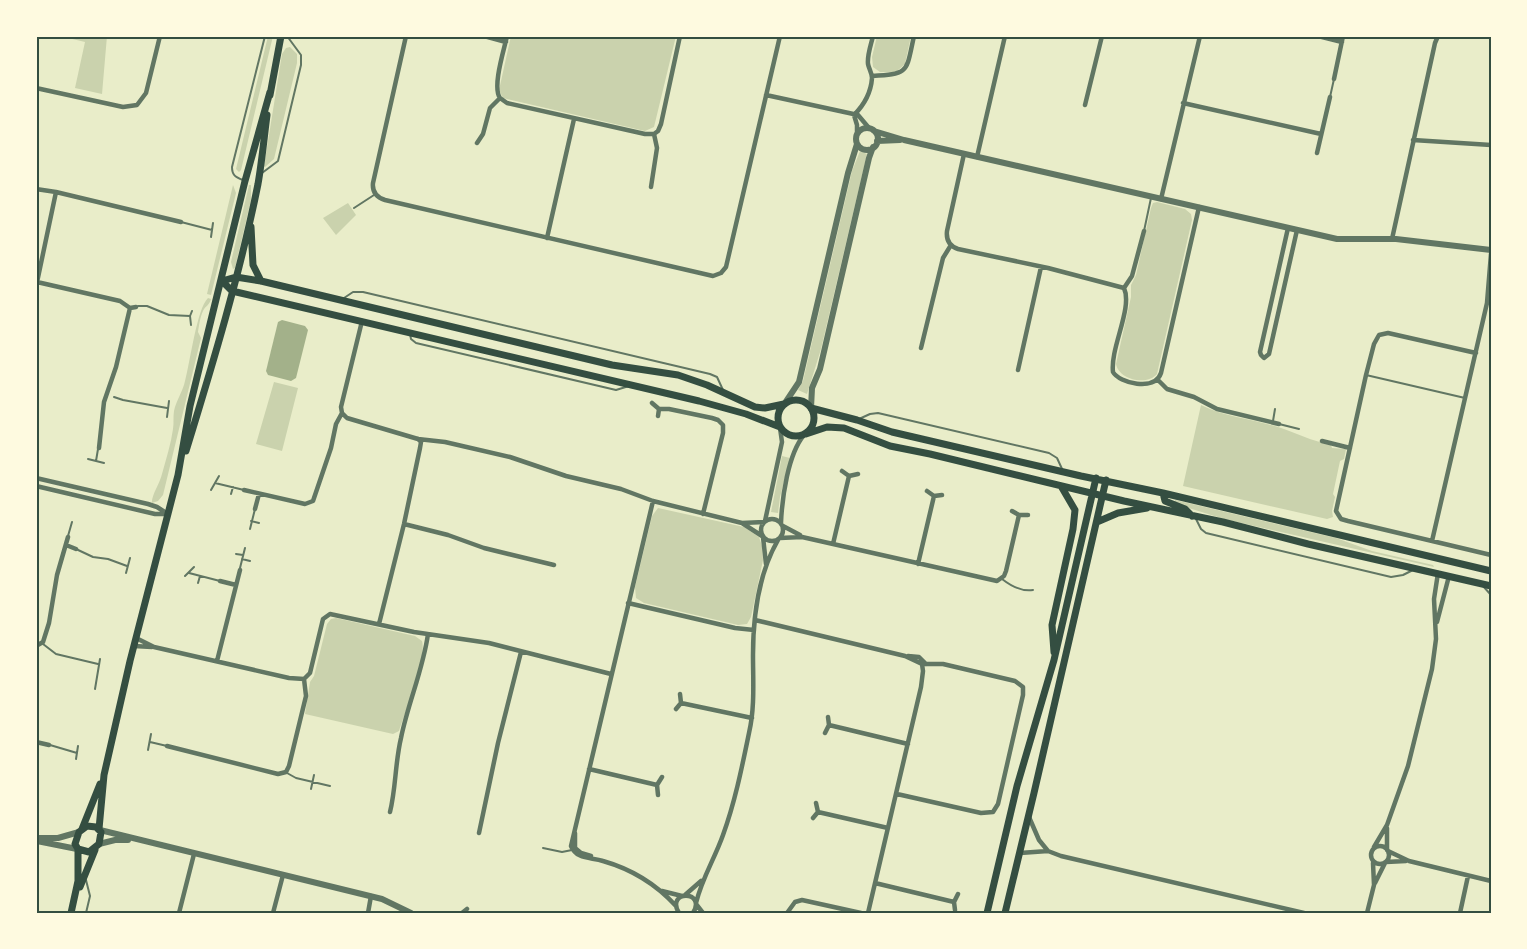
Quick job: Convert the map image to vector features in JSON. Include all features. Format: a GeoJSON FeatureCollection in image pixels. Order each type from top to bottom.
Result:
{"type":"FeatureCollection","features":[{"type":"Feature","properties":{"kind":"main road"},"geometry":{"type":"LineString","coordinates":[[75,897],[101,836],[99,830],[104,775],[135,642],[178,475],[236,277],[250,221],[260,175],[270,93],[281,36]]}},
{"type":"Feature","properties":{"kind":"main road"},"geometry":{"type":"LineString","coordinates":[[178,475],[190,406],[245,181],[270,93]]}},
{"type":"Feature","properties":{"kind":"main road"},"geometry":{"type":"LineString","coordinates":[[245,181],[260,175]]}},
{"type":"Feature","properties":{"kind":"main road"},"geometry":{"type":"LineString","coordinates":[[250,221],[254,265],[261,281]]}},
{"type":"Feature","properties":{"kind":"main road"},"geometry":{"type":"LineString","coordinates":[[222,280],[236,277],[261,281],[612,365],[678,375],[755,407],[765,408],[799,400],[811,408],[892,432],[1163,493],[1491,571]]}},
{"type":"Feature","properties":{"kind":"main road"},"geometry":{"type":"LineString","coordinates":[[222,280],[232,291],[735,411],[780,428],[791,436],[827,427],[844,428],[890,446],[1491,586]]}},
{"type":"Feature","properties":{"kind":"main road"},"geometry":{"type":"LineString","coordinates":[[780,428],[778,414],[785,404]]}},
{"type":"Feature","properties":{"kind":"main road"},"geometry":{"type":"LineString","coordinates":[[805,434],[814,422],[811,408]]}},
{"type":"Feature","properties":{"kind":"main road"},"geometry":{"type":"LineString","coordinates":[[987,913],[1017,786],[1054,660],[1095,478]]}},
{"type":"Feature","properties":{"kind":"main road"},"geometry":{"type":"LineString","coordinates":[[1005,913],[1106,480]]}},
{"type":"Feature","properties":{"kind":"main road"},"geometry":{"type":"LineString","coordinates":[[1054,660],[1052,625],[1075,510],[1060,485]]}},
{"type":"Feature","properties":{"kind":"main road"},"geometry":{"type":"LineString","coordinates":[[1163,493],[1165,501],[1185,508],[1193,516]]}},
{"type":"Feature","properties":{"kind":"main road"},"geometry":{"type":"LineString","coordinates":[[1098,522],[1118,513],[1151,507]]}},
{"type":"Feature","properties":{"kind":"main road"},"geometry":{"type":"LineString","coordinates":[[1438,573],[1443,560]]}},
{"type":"Feature","properties":{"kind":"main road"},"geometry":{"type":"LineString","coordinates":[[1449,576],[1453,562]]}},
{"type":"Feature","properties":{"kind":"main road"},"geometry":{"type":"LineString","coordinates":[[71,913],[78,881],[76,840],[104,775]]}},
{"type":"Feature","properties":{"kind":"main road"},"geometry":{"type":"LineString","coordinates":[[81,830],[91,826],[99,830]]}},
{"type":"Feature","properties":{"kind":"main road"},"geometry":{"type":"LineString","coordinates":[[78,849],[88,852],[98,846]]}},
{"type":"Feature","properties":{"kind":"street"},"geometry":{"type":"LineString","coordinates":[[36,88],[123,107],[137,105],[146,93],[160,36]]}},
{"type":"Feature","properties":{"kind":"street"},"geometry":{"type":"LineString","coordinates":[[408,36],[373,183],[375,194],[385,200],[713,276],[721,273],[726,267],[780,36]]}},
{"type":"Feature","properties":{"kind":"street"},"geometry":{"type":"LineString","coordinates":[[484,36],[506,39],[497,94],[507,103],[645,134],[654,134],[661,124],[680,36]]}},
{"type":"Feature","properties":{"kind":"street"},"geometry":{"type":"LineString","coordinates":[[854,115],[867,98],[872,76],[868,64],[873,36]]}},
{"type":"Feature","properties":{"kind":"street"},"geometry":{"type":"LineString","coordinates":[[872,76],[895,76],[902,72],[909,62],[914,36]]}},
{"type":"Feature","properties":{"kind":"street"},"geometry":{"type":"LineString","coordinates":[[977,157],[1005,36]]}},
{"type":"Feature","properties":{"kind":"street"},"geometry":{"type":"LineString","coordinates":[[1086,105],[1102,36]]}},
{"type":"Feature","properties":{"kind":"street"},"geometry":{"type":"LineString","coordinates":[[1161,199],[1200,36]]}},
{"type":"Feature","properties":{"kind":"street"},"geometry":{"type":"LineString","coordinates":[[1318,36],[1343,39],[1334,79]]}},
{"type":"Feature","properties":{"kind":"street"},"geometry":{"type":"LineString","coordinates":[[1392,239],[1437,36]]}},
{"type":"Feature","properties":{"kind":"street"},"geometry":{"type":"LineString","coordinates":[[766,95],[861,117],[872,130],[875,144],[869,158],[820,369],[812,388],[811,408]]}},
{"type":"Feature","properties":{"kind":"street"},"geometry":{"type":"LineString","coordinates":[[1317,153],[1330,97]]}},
{"type":"Feature","properties":{"kind":"street"},"geometry":{"type":"LineString","coordinates":[[477,142],[483,135],[490,108],[500,98]]}},
{"type":"Feature","properties":{"kind":"street"},"geometry":{"type":"LineString","coordinates":[[1184,103],[1321,134]]}},
{"type":"Feature","properties":{"kind":"street"},"geometry":{"type":"LineString","coordinates":[[785,404],[799,382],[848,173],[858,144],[854,115]]}},
{"type":"Feature","properties":{"kind":"street"},"geometry":{"type":"LineString","coordinates":[[547,238],[574,119]]}},
{"type":"Feature","properties":{"kind":"street"},"geometry":{"type":"LineString","coordinates":[[857,134],[862,129],[872,130],[964,154],[1342,239],[1392,239],[1491,252],[1488,297],[1432,541]]}},
{"type":"Feature","properties":{"kind":"street"},"geometry":{"type":"LineString","coordinates":[[651,187],[657,148],[654,134]]}},
{"type":"Feature","properties":{"kind":"street"},"geometry":{"type":"LineString","coordinates":[[858,144],[864,149],[875,144],[904,140]]}},
{"type":"Feature","properties":{"kind":"street"},"geometry":{"type":"LineString","coordinates":[[1413,140],[1491,145]]}},
{"type":"Feature","properties":{"kind":"street"},"geometry":{"type":"LineString","coordinates":[[964,154],[947,231],[947,238],[951,245],[958,249],[1124,288]]}},
{"type":"Feature","properties":{"kind":"street"},"geometry":{"type":"LineString","coordinates":[[36,189],[181,222]]}},
{"type":"Feature","properties":{"kind":"street"},"geometry":{"type":"LineString","coordinates":[[36,287],[56,192]]}},
{"type":"Feature","properties":{"kind":"street"},"geometry":{"type":"LineString","coordinates":[[1144,231],[1132,276],[1124,288],[1126,302],[1112,364],[1113,372],[1120,378],[1152,384],[1158,380],[1199,207]]}},
{"type":"Feature","properties":{"kind":"street"},"geometry":{"type":"LineString","coordinates":[[1288,228],[1260,353],[1264,358],[1269,354],[1297,230]]}},
{"type":"Feature","properties":{"kind":"street"},"geometry":{"type":"LineString","coordinates":[[921,348],[943,258],[951,245]]}},
{"type":"Feature","properties":{"kind":"street"},"geometry":{"type":"LineString","coordinates":[[1018,370],[1041,267]]}},
{"type":"Feature","properties":{"kind":"street"},"geometry":{"type":"LineString","coordinates":[[37,282],[120,301],[130,308],[136,307]]}},
{"type":"Feature","properties":{"kind":"street"},"geometry":{"type":"LineString","coordinates":[[99,448],[102,411],[116,367],[130,308]]}},
{"type":"Feature","properties":{"kind":"street"},"geometry":{"type":"LineString","coordinates":[[244,490],[305,504],[313,501],[342,413],[342,401],[362,321]]}},
{"type":"Feature","properties":{"kind":"street"},"geometry":{"type":"LineString","coordinates":[[1482,323],[1490,325]]}},
{"type":"Feature","properties":{"kind":"street"},"geometry":{"type":"LineString","coordinates":[[1476,353],[1383,333],[1376,339],[1336,508],[1341,519],[1491,555]]}},
{"type":"Feature","properties":{"kind":"street"},"geometry":{"type":"LineString","coordinates":[[1158,380],[1167,389],[1194,397],[1217,409],[1279,424]]}},
{"type":"Feature","properties":{"kind":"street"},"geometry":{"type":"LineString","coordinates":[[107,393],[114,397]]}},
{"type":"Feature","properties":{"kind":"street"},"geometry":{"type":"LineString","coordinates":[[652,403],[659,409],[712,418],[723,425],[703,513]]}},
{"type":"Feature","properties":{"kind":"street"},"geometry":{"type":"LineString","coordinates":[[658,417],[659,409]]}},
{"type":"Feature","properties":{"kind":"street"},"geometry":{"type":"LineString","coordinates":[[342,413],[347,418],[418,439],[463,445],[510,457],[566,476],[621,489],[653,501],[742,523],[775,519],[802,537]]}},
{"type":"Feature","properties":{"kind":"street"},"geometry":{"type":"LineString","coordinates":[[335,429],[347,418]]}},
{"type":"Feature","properties":{"kind":"street"},"geometry":{"type":"LineString","coordinates":[[766,567],[761,527],[770,506],[782,442],[780,428]]}},
{"type":"Feature","properties":{"kind":"street"},"geometry":{"type":"LineString","coordinates":[[693,913],[703,879],[720,844],[731,811],[752,718],[755,620],[766,567],[783,534],[783,498],[797,447],[805,434]]}},
{"type":"Feature","properties":{"kind":"street"},"geometry":{"type":"LineString","coordinates":[[379,624],[404,524],[421,442],[418,439]]}},
{"type":"Feature","properties":{"kind":"street"},"geometry":{"type":"LineString","coordinates":[[420,448],[433,441]]}},
{"type":"Feature","properties":{"kind":"street"},"geometry":{"type":"LineString","coordinates":[[1322,441],[1350,448]]}},
{"type":"Feature","properties":{"kind":"street"},"geometry":{"type":"LineString","coordinates":[[842,471],[849,476],[858,474]]}},
{"type":"Feature","properties":{"kind":"street"},"geometry":{"type":"LineString","coordinates":[[833,544],[849,476]]}},
{"type":"Feature","properties":{"kind":"street"},"geometry":{"type":"LineString","coordinates":[[36,478],[148,504],[168,514]]}},
{"type":"Feature","properties":{"kind":"street"},"geometry":{"type":"LineString","coordinates":[[36,486],[155,514],[168,514]]}},
{"type":"Feature","properties":{"kind":"street"},"geometry":{"type":"LineString","coordinates":[[927,491],[934,496],[942,495]]}},
{"type":"Feature","properties":{"kind":"street"},"geometry":{"type":"LineString","coordinates":[[255,509],[259,494]]}},
{"type":"Feature","properties":{"kind":"street"},"geometry":{"type":"LineString","coordinates":[[918,564],[934,496]]}},
{"type":"Feature","properties":{"kind":"street"},"geometry":{"type":"LineString","coordinates":[[653,501],[590,769],[571,839],[579,856],[597,859],[626,870],[662,891],[692,897],[703,913]]}},
{"type":"Feature","properties":{"kind":"street"},"geometry":{"type":"LineString","coordinates":[[1012,511],[1019,515],[1028,514]]}},
{"type":"Feature","properties":{"kind":"street"},"geometry":{"type":"LineString","coordinates":[[742,523],[769,541],[802,537],[997,581],[1002,579],[1006,571],[1019,515]]}},
{"type":"Feature","properties":{"kind":"street"},"geometry":{"type":"LineString","coordinates":[[404,524],[448,534],[484,548],[554,565]]}},
{"type":"Feature","properties":{"kind":"street"},"geometry":{"type":"LineString","coordinates":[[36,646],[42,644],[49,623],[55,580],[68,537]]}},
{"type":"Feature","properties":{"kind":"street"},"geometry":{"type":"LineString","coordinates":[[66,545],[76,549]]}},
{"type":"Feature","properties":{"kind":"street"},"geometry":{"type":"LineString","coordinates":[[217,662],[240,570]]}},
{"type":"Feature","properties":{"kind":"street"},"geometry":{"type":"LineString","coordinates":[[1374,885],[1374,867],[1370,854],[1387,825],[1413,747],[1434,661],[1436,624],[1434,599],[1438,573]]}},
{"type":"Feature","properties":{"kind":"street"},"geometry":{"type":"LineString","coordinates":[[1436,624],[1449,576]]}},
{"type":"Feature","properties":{"kind":"street"},"geometry":{"type":"LineString","coordinates":[[220,581],[236,585]]}},
{"type":"Feature","properties":{"kind":"street"},"geometry":{"type":"LineString","coordinates":[[628,603],[735,628],[754,630]]}},
{"type":"Feature","properties":{"kind":"street"},"geometry":{"type":"LineString","coordinates":[[135,642],[293,679],[304,679],[309,676],[326,616],[336,614],[428,634],[478,641],[611,674]]}},
{"type":"Feature","properties":{"kind":"street"},"geometry":{"type":"LineString","coordinates":[[755,620],[905,656],[924,664],[943,664],[1018,682],[1023,689],[1021,706],[998,804],[993,812],[981,813],[897,794]]}},
{"type":"Feature","properties":{"kind":"street"},"geometry":{"type":"LineString","coordinates":[[390,812],[401,737],[422,669],[428,634]]}},
{"type":"Feature","properties":{"kind":"street"},"geometry":{"type":"LineString","coordinates":[[479,833],[520,652]]}},
{"type":"Feature","properties":{"kind":"street"},"geometry":{"type":"LineString","coordinates":[[868,913],[926,673],[924,664]]}},
{"type":"Feature","properties":{"kind":"street"},"geometry":{"type":"LineString","coordinates":[[167,746],[278,774],[286,772],[306,696],[304,679]]}},
{"type":"Feature","properties":{"kind":"street"},"geometry":{"type":"LineString","coordinates":[[676,710],[681,703],[680,694]]}},
{"type":"Feature","properties":{"kind":"street"},"geometry":{"type":"LineString","coordinates":[[681,703],[752,718]]}},
{"type":"Feature","properties":{"kind":"street"},"geometry":{"type":"LineString","coordinates":[[825,733],[829,725],[828,717]]}},
{"type":"Feature","properties":{"kind":"street"},"geometry":{"type":"LineString","coordinates":[[829,725],[908,744]]}},
{"type":"Feature","properties":{"kind":"street"},"geometry":{"type":"LineString","coordinates":[[36,742],[49,745]]}},
{"type":"Feature","properties":{"kind":"street"},"geometry":{"type":"LineString","coordinates":[[590,769],[657,785]]}},
{"type":"Feature","properties":{"kind":"street"},"geometry":{"type":"LineString","coordinates":[[658,795],[657,785],[662,777]]}},
{"type":"Feature","properties":{"kind":"street"},"geometry":{"type":"LineString","coordinates":[[816,803],[818,812]]}},
{"type":"Feature","properties":{"kind":"street"},"geometry":{"type":"LineString","coordinates":[[818,812],[888,828]]}},
{"type":"Feature","properties":{"kind":"street"},"geometry":{"type":"LineString","coordinates":[[813,818],[818,812]]}},
{"type":"Feature","properties":{"kind":"street"},"geometry":{"type":"LineString","coordinates":[[1029,817],[1039,840],[1048,851]]}},
{"type":"Feature","properties":{"kind":"street"},"geometry":{"type":"LineString","coordinates":[[1367,913],[1374,885],[1389,856],[1387,825]]}},
{"type":"Feature","properties":{"kind":"street"},"geometry":{"type":"LineString","coordinates":[[36,840],[58,838],[81,830]]}},
{"type":"Feature","properties":{"kind":"street"},"geometry":{"type":"LineString","coordinates":[[99,830],[371,896],[390,902],[411,913]]}},
{"type":"Feature","properties":{"kind":"street"},"geometry":{"type":"LineString","coordinates":[[36,840],[78,849]]}},
{"type":"Feature","properties":{"kind":"street"},"geometry":{"type":"LineString","coordinates":[[98,846],[115,840],[135,840]]}},
{"type":"Feature","properties":{"kind":"street"},"geometry":{"type":"LineString","coordinates":[[1374,847],[1382,846],[1409,861],[1491,881]]}},
{"type":"Feature","properties":{"kind":"street"},"geometry":{"type":"LineString","coordinates":[[1020,853],[1048,851],[1279,910],[1304,913]]}},
{"type":"Feature","properties":{"kind":"street"},"geometry":{"type":"LineString","coordinates":[[179,913],[194,854]]}},
{"type":"Feature","properties":{"kind":"street"},"geometry":{"type":"LineString","coordinates":[[1372,861],[1378,864],[1409,861]]}},
{"type":"Feature","properties":{"kind":"street"},"geometry":{"type":"LineString","coordinates":[[273,913],[283,875]]}},
{"type":"Feature","properties":{"kind":"street"},"geometry":{"type":"LineString","coordinates":[[1460,913],[1468,876]]}},
{"type":"Feature","properties":{"kind":"street"},"geometry":{"type":"LineString","coordinates":[[676,910],[678,900],[703,879]]}},
{"type":"Feature","properties":{"kind":"street"},"geometry":{"type":"LineString","coordinates":[[875,883],[954,902]]}},
{"type":"Feature","properties":{"kind":"street"},"geometry":{"type":"LineString","coordinates":[[662,891],[676,910]]}},
{"type":"Feature","properties":{"kind":"street"},"geometry":{"type":"LineString","coordinates":[[955,910],[954,902],[958,894]]}},
{"type":"Feature","properties":{"kind":"street"},"geometry":{"type":"LineString","coordinates":[[368,913],[371,896]]}},
{"type":"Feature","properties":{"kind":"street"},"geometry":{"type":"LineString","coordinates":[[787,913],[793,904],[802,900],[861,913]]}},
{"type":"Feature","properties":{"kind":"street"},"geometry":{"type":"LineString","coordinates":[[462,913],[467,909]]}},
{"type":"Feature","properties":{"kind":"lane"},"geometry":{"type":"LineString","coordinates":[[245,181],[235,176],[232,166],[265,36]]}},
{"type":"Feature","properties":{"kind":"lane"},"geometry":{"type":"LineString","coordinates":[[260,175],[278,161],[301,64],[301,55],[287,36]]}},
{"type":"Feature","properties":{"kind":"lane"},"geometry":{"type":"LineString","coordinates":[[1330,97],[1334,79]]}},
{"type":"Feature","properties":{"kind":"lane"},"geometry":{"type":"LineString","coordinates":[[354,207],[375,194]]}},
{"type":"Feature","properties":{"kind":"lane"},"geometry":{"type":"LineString","coordinates":[[1144,231],[1152,197]]}},
{"type":"Feature","properties":{"kind":"lane"},"geometry":{"type":"LineString","coordinates":[[181,222],[212,230]]}},
{"type":"Feature","properties":{"kind":"lane"},"geometry":{"type":"LineString","coordinates":[[211,237],[213,223]]}},
{"type":"Feature","properties":{"kind":"lane"},"geometry":{"type":"LineString","coordinates":[[339,301],[352,292],[363,292],[712,374],[718,379],[724,393]]}},
{"type":"Feature","properties":{"kind":"lane"},"geometry":{"type":"LineString","coordinates":[[136,307],[147,306],[169,315],[190,316]]}},
{"type":"Feature","properties":{"kind":"lane"},"geometry":{"type":"LineString","coordinates":[[191,325],[192,310]]}},
{"type":"Feature","properties":{"kind":"lane"},"geometry":{"type":"LineString","coordinates":[[1366,375],[1465,398]]}},
{"type":"Feature","properties":{"kind":"lane"},"geometry":{"type":"LineString","coordinates":[[114,397],[167,408]]}},
{"type":"Feature","properties":{"kind":"lane"},"geometry":{"type":"LineString","coordinates":[[167,417],[169,401]]}},
{"type":"Feature","properties":{"kind":"lane"},"geometry":{"type":"LineString","coordinates":[[1272,422],[1275,409]]}},
{"type":"Feature","properties":{"kind":"lane"},"geometry":{"type":"LineString","coordinates":[[857,420],[878,413],[1048,453],[1057,458],[1063,472]]}},
{"type":"Feature","properties":{"kind":"lane"},"geometry":{"type":"LineString","coordinates":[[1279,424],[1299,429]]}},
{"type":"Feature","properties":{"kind":"lane"},"geometry":{"type":"LineString","coordinates":[[96,461],[99,448]]}},
{"type":"Feature","properties":{"kind":"lane"},"geometry":{"type":"LineString","coordinates":[[88,459],[104,463]]}},
{"type":"Feature","properties":{"kind":"lane"},"geometry":{"type":"LineString","coordinates":[[211,490],[219,476]]}},
{"type":"Feature","properties":{"kind":"lane"},"geometry":{"type":"LineString","coordinates":[[215,483],[244,490]]}},
{"type":"Feature","properties":{"kind":"lane"},"geometry":{"type":"LineString","coordinates":[[231,494],[232,488]]}},
{"type":"Feature","properties":{"kind":"lane"},"geometry":{"type":"LineString","coordinates":[[249,529],[255,509]]}},
{"type":"Feature","properties":{"kind":"lane"},"geometry":{"type":"LineString","coordinates":[[1193,516],[1206,533],[1391,577],[1403,575],[1415,568]]}},
{"type":"Feature","properties":{"kind":"lane"},"geometry":{"type":"LineString","coordinates":[[251,521],[259,523]]}},
{"type":"Feature","properties":{"kind":"lane"},"geometry":{"type":"LineString","coordinates":[[68,537],[72,522]]}},
{"type":"Feature","properties":{"kind":"lane"},"geometry":{"type":"LineString","coordinates":[[240,570],[245,548]]}},
{"type":"Feature","properties":{"kind":"lane"},"geometry":{"type":"LineString","coordinates":[[76,549],[93,557],[108,559],[127,566]]}},
{"type":"Feature","properties":{"kind":"lane"},"geometry":{"type":"LineString","coordinates":[[236,554],[243,555]]}},
{"type":"Feature","properties":{"kind":"lane"},"geometry":{"type":"LineString","coordinates":[[126,573],[130,558]]}},
{"type":"Feature","properties":{"kind":"lane"},"geometry":{"type":"LineString","coordinates":[[242,559],[250,561]]}},
{"type":"Feature","properties":{"kind":"lane"},"geometry":{"type":"LineString","coordinates":[[185,576],[194,567]]}},
{"type":"Feature","properties":{"kind":"lane"},"geometry":{"type":"LineString","coordinates":[[189,573],[220,581]]}},
{"type":"Feature","properties":{"kind":"lane"},"geometry":{"type":"LineString","coordinates":[[198,584],[200,576]]}},
{"type":"Feature","properties":{"kind":"lane"},"geometry":{"type":"LineString","coordinates":[[1002,579],[1012,587],[1033,590]]}},
{"type":"Feature","properties":{"kind":"lane"},"geometry":{"type":"LineString","coordinates":[[1482,584],[1491,595]]}},
{"type":"Feature","properties":{"kind":"lane"},"geometry":{"type":"LineString","coordinates":[[42,644],[56,654],[98,664]]}},
{"type":"Feature","properties":{"kind":"lane"},"geometry":{"type":"LineString","coordinates":[[95,689],[100,659]]}},
{"type":"Feature","properties":{"kind":"lane"},"geometry":{"type":"LineString","coordinates":[[148,750],[151,734]]}},
{"type":"Feature","properties":{"kind":"lane"},"geometry":{"type":"LineString","coordinates":[[150,742],[167,746]]}},
{"type":"Feature","properties":{"kind":"lane"},"geometry":{"type":"LineString","coordinates":[[49,745],[77,753]]}},
{"type":"Feature","properties":{"kind":"lane"},"geometry":{"type":"LineString","coordinates":[[76,759],[78,746]]}},
{"type":"Feature","properties":{"kind":"lane"},"geometry":{"type":"LineString","coordinates":[[286,772],[296,778],[330,786]]}},
{"type":"Feature","properties":{"kind":"lane"},"geometry":{"type":"LineString","coordinates":[[311,789],[314,775]]}},
{"type":"Feature","properties":{"kind":"lane"},"geometry":{"type":"LineString","coordinates":[[543,848],[562,852],[574,849]]}},
{"type":"Feature","properties":{"kind":"lane"},"geometry":{"type":"LineString","coordinates":[[84,874],[90,896],[86,913]]}},
{"type":"Feature","properties":{"kind":"shaded area"},"geometry":{"type":"Polygon","coordinates":[[[60,36],[107,36],[102,94],[75,88],[85,42],[60,36]]]}},
{"type":"Feature","properties":{"kind":"shaded area"},"geometry":{"type":"Polygon","coordinates":[[[268,36],[273,36],[239,172],[236,169],[268,36]]]}},
{"type":"Feature","properties":{"kind":"shaded area"},"geometry":{"type":"Polygon","coordinates":[[[511,36],[676,36],[654,127],[645,131],[503,98],[499,90],[511,36]]]}},
{"type":"Feature","properties":{"kind":"shaded area"},"geometry":{"type":"Polygon","coordinates":[[[877,36],[911,36],[905,64],[896,72],[880,72],[873,67],[872,57],[877,36]]]}},
{"type":"Feature","properties":{"kind":"shaded area"},"geometry":{"type":"Polygon","coordinates":[[[290,47],[297,54],[297,63],[274,159],[265,167],[282,54],[286,48],[290,47]]]}},
{"type":"Feature","properties":{"kind":"shaded area"},"geometry":{"type":"Polygon","coordinates":[[[860,151],[867,154],[821,349],[807,394],[798,390],[803,381],[852,171],[860,151]]]}},
{"type":"Feature","properties":{"kind":"shaded area"},"geometry":{"type":"Polygon","coordinates":[[[233,185],[236,193],[211,295],[207,294],[233,185]]]}},
{"type":"Feature","properties":{"kind":"shaded area"},"geometry":{"type":"Polygon","coordinates":[[[249,185],[251,185],[251,200],[233,269],[231,262],[249,185]]]}},
{"type":"Feature","properties":{"kind":"shaded area"},"geometry":{"type":"Polygon","coordinates":[[[348,203],[356,215],[336,235],[323,218],[348,203]]]}},
{"type":"Feature","properties":{"kind":"shaded area"},"geometry":{"type":"Polygon","coordinates":[[[1153,203],[1185,209],[1191,214],[1192,220],[1157,374],[1147,380],[1134,380],[1122,374],[1116,364],[1131,297],[1131,285],[1136,275],[1151,208],[1153,203]]]}},
{"type":"Feature","properties":{"kind":"shaded area"},"geometry":{"type":"Polygon","coordinates":[[[208,298],[211,299],[200,319],[198,332],[201,338],[163,495],[158,501],[152,503],[170,446],[174,411],[184,385],[200,313],[208,298]]]}},
{"type":"Feature","properties":{"kind":"shaded area"},"geometry":{"type":"Polygon","coordinates":[[[282,320],[305,326],[308,330],[296,378],[291,381],[268,375],[266,371],[278,322],[282,320]]]}},
{"type":"Feature","properties":{"kind":"shaded area"},"geometry":{"type":"Polygon","coordinates":[[[274,382],[298,388],[282,451],[256,444],[274,382]]]}},
{"type":"Feature","properties":{"kind":"shaded area"},"geometry":{"type":"Polygon","coordinates":[[[1201,405],[1229,415],[1278,427],[1331,445],[1332,448],[1346,449],[1344,459],[1340,461],[1333,494],[1335,497],[1333,517],[1327,519],[1183,486],[1201,405]]]}},
{"type":"Feature","properties":{"kind":"shaded area"},"geometry":{"type":"Polygon","coordinates":[[[782,456],[790,458],[778,513],[771,512],[782,456]]]}},
{"type":"Feature","properties":{"kind":"shaded area"},"geometry":{"type":"Polygon","coordinates":[[[1175,500],[1336,538],[1372,551],[1434,567],[1224,519],[1179,505],[1174,503],[1175,500]]]}},
{"type":"Feature","properties":{"kind":"shaded area"},"geometry":{"type":"Polygon","coordinates":[[[658,508],[744,527],[759,537],[763,560],[751,617],[747,624],[738,625],[644,603],[636,598],[635,587],[652,516],[658,508]]]}},
{"type":"Feature","properties":{"kind":"shaded area"},"geometry":{"type":"Polygon","coordinates":[[[336,618],[415,636],[422,641],[419,672],[399,731],[393,734],[305,714],[310,682],[314,676],[327,624],[331,619],[336,618]]]}}]}
